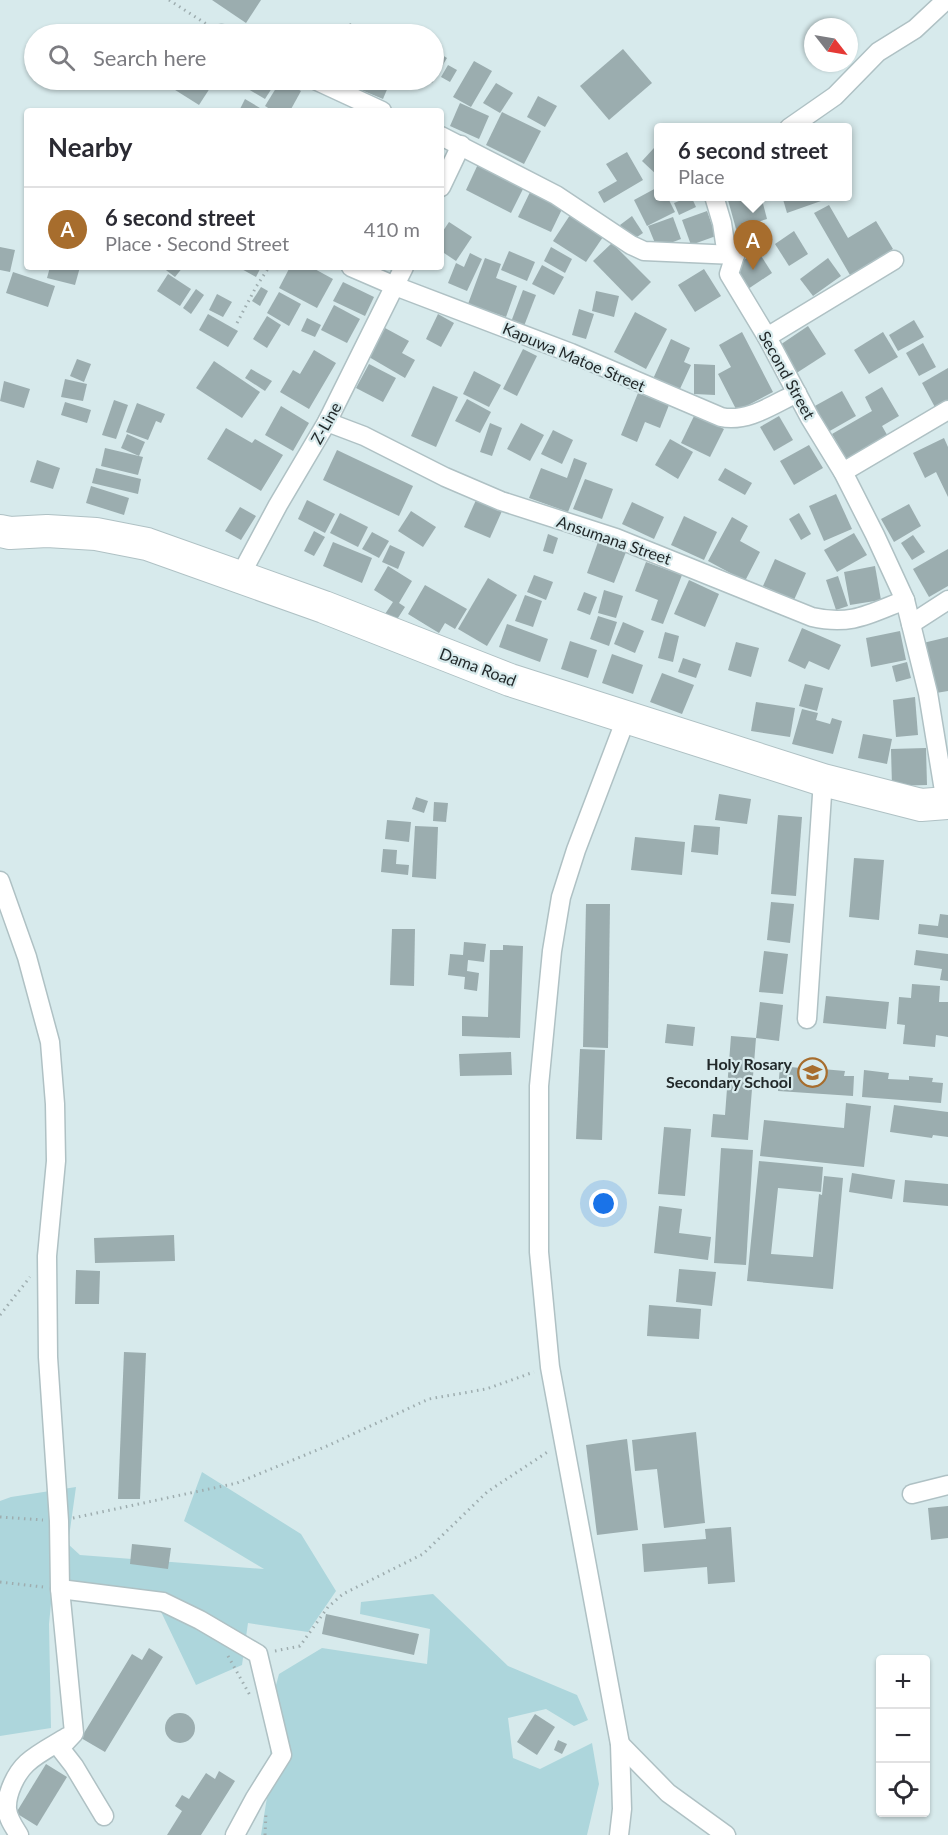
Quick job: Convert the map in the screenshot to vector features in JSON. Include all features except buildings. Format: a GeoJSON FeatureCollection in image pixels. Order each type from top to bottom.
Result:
{"type":"FeatureCollection","features":[{"type":"Feature","properties":{"kind":"highway","name":"Dama Road"},"geometry":{"type":"LineString","coordinates":[[4,534],[47,531],[96,534],[147,544],[240,576],[510,680],[823,780],[921,805],[947,803]]}},
{"type":"Feature","properties":{"kind":"street"},"geometry":{"type":"LineString","coordinates":[[796,123],[835,96],[878,52],[915,29],[946,0]]}},
{"type":"Feature","properties":{"kind":"street"},"geometry":{"type":"LineString","coordinates":[[337,90],[376,108]]}},
{"type":"Feature","properties":{"kind":"street"},"geometry":{"type":"LineString","coordinates":[[444,137],[556,195],[631,245],[644,251],[735,255]]}},
{"type":"Feature","properties":{"kind":"street"},"geometry":{"type":"LineString","coordinates":[[444,181],[461,145]]}},
{"type":"Feature","properties":{"kind":"street"},"geometry":{"type":"LineString","coordinates":[[715,201],[725,243],[735,255]]}},
{"type":"Feature","properties":{"kind":"street","name":"Second Street"},"geometry":{"type":"LineString","coordinates":[[735,255],[729,274],[843,472],[892,569],[905,600],[936,733],[947,803]]}},
{"type":"Feature","properties":{"kind":"street"},"geometry":{"type":"LineString","coordinates":[[767,338],[894,260]]}},
{"type":"Feature","properties":{"kind":"street","name":"Kapuwa Matoe Street"},"geometry":{"type":"LineString","coordinates":[[358,270],[571,353],[722,417],[742,418],[797,393]]}},
{"type":"Feature","properties":{"kind":"street","name":"Z-Line"},"geometry":{"type":"LineString","coordinates":[[240,576],[278,505],[327,422],[402,270]]}},
{"type":"Feature","properties":{"kind":"street"},"geometry":{"type":"LineString","coordinates":[[843,472],[948,410]]}},
{"type":"Feature","properties":{"kind":"street","name":"Ansumana Street"},"geometry":{"type":"LineString","coordinates":[[327,422],[363,436],[430,470],[501,501],[616,538],[812,617],[833,622],[859,619],[905,600]]}},
{"type":"Feature","properties":{"kind":"street"},"geometry":{"type":"LineString","coordinates":[[911,624],[948,600]]}},
{"type":"Feature","properties":{"kind":"street"},"geometry":{"type":"LineString","coordinates":[[619,1835],[622,1809],[620,1744],[550,1367],[539,1252],[538,1086],[552,951],[561,897],[627,716]]}},
{"type":"Feature","properties":{"kind":"street"},"geometry":{"type":"LineString","coordinates":[[807,1019],[823,780]]}},
{"type":"Feature","properties":{"kind":"street"},"geometry":{"type":"LineString","coordinates":[[0,881],[27,957],[50,1042],[55,1104],[56,1161],[47,1256],[48,1357],[60,1589],[74,1733],[60,1748],[74,1766],[104,1816]]}},
{"type":"Feature","properties":{"kind":"street"},"geometry":{"type":"LineString","coordinates":[[912,1494],[948,1485]]}},
{"type":"Feature","properties":{"kind":"street"},"geometry":{"type":"LineString","coordinates":[[60,1589],[163,1602],[200,1620],[258,1654],[282,1755],[235,1835]]}},
{"type":"Feature","properties":{"kind":"street"},"geometry":{"type":"LineString","coordinates":[[19,1835],[10,1820],[7,1808],[16,1776],[27,1763],[74,1733]]}},
{"type":"Feature","properties":{"kind":"street"},"geometry":{"type":"LineString","coordinates":[[620,1744],[668,1793],[726,1835]]}},
{"type":"Feature","properties":{"kind":"path"},"geometry":{"type":"LineString","coordinates":[[169,0],[206,24]]}},
{"type":"Feature","properties":{"kind":"path"},"geometry":{"type":"LineString","coordinates":[[237,323],[267,270]]}},
{"type":"Feature","properties":{"kind":"path"},"geometry":{"type":"LineString","coordinates":[[0,1315],[47,1256]]}},
{"type":"Feature","properties":{"kind":"path"},"geometry":{"type":"LineString","coordinates":[[0,1517],[58,1521],[237,1483],[327,1446],[429,1399],[486,1389],[550,1367]]}},
{"type":"Feature","properties":{"kind":"path"},"geometry":{"type":"LineString","coordinates":[[258,1654],[300,1646],[328,1607],[343,1594],[423,1554],[487,1492],[564,1440]]}},
{"type":"Feature","properties":{"kind":"path"},"geometry":{"type":"LineString","coordinates":[[0,1581],[60,1589]]}},
{"type":"Feature","properties":{"kind":"path"},"geometry":{"type":"LineString","coordinates":[[224,1648],[250,1697]]}},
{"type":"Feature","properties":{"kind":"shaded area"},"geometry":{"type":"Polygon","coordinates":[[[202,1472],[301,1534],[336,1591],[308,1632],[248,1623],[242,1665],[196,1685],[154,1597],[53,1583],[49,1624],[51,1728],[0,1736],[0,1501],[11,1497],[76,1487],[68,1544],[80,1555],[264,1569],[184,1521],[202,1472]]]}},
{"type":"Feature","properties":{"kind":"shaded area"},"geometry":{"type":"Polygon","coordinates":[[[433,1594],[508,1666],[577,1695],[588,1720],[574,1726],[546,1709],[508,1718],[513,1758],[540,1769],[592,1743],[599,1784],[587,1835],[261,1835],[271,1772],[269,1711],[279,1674],[322,1648],[427,1664],[430,1629],[360,1614],[361,1602],[433,1594]]]}},
{"type":"Feature","properties":{"kind":"place","name":"6 second street"},"geometry":{"type":"Point","coordinates":[753,270]}},
{"type":"Feature","properties":{"kind":"place","name":"Holy Rosary Secondary School"},"geometry":{"type":"Point","coordinates":[813,1073]}}]}
